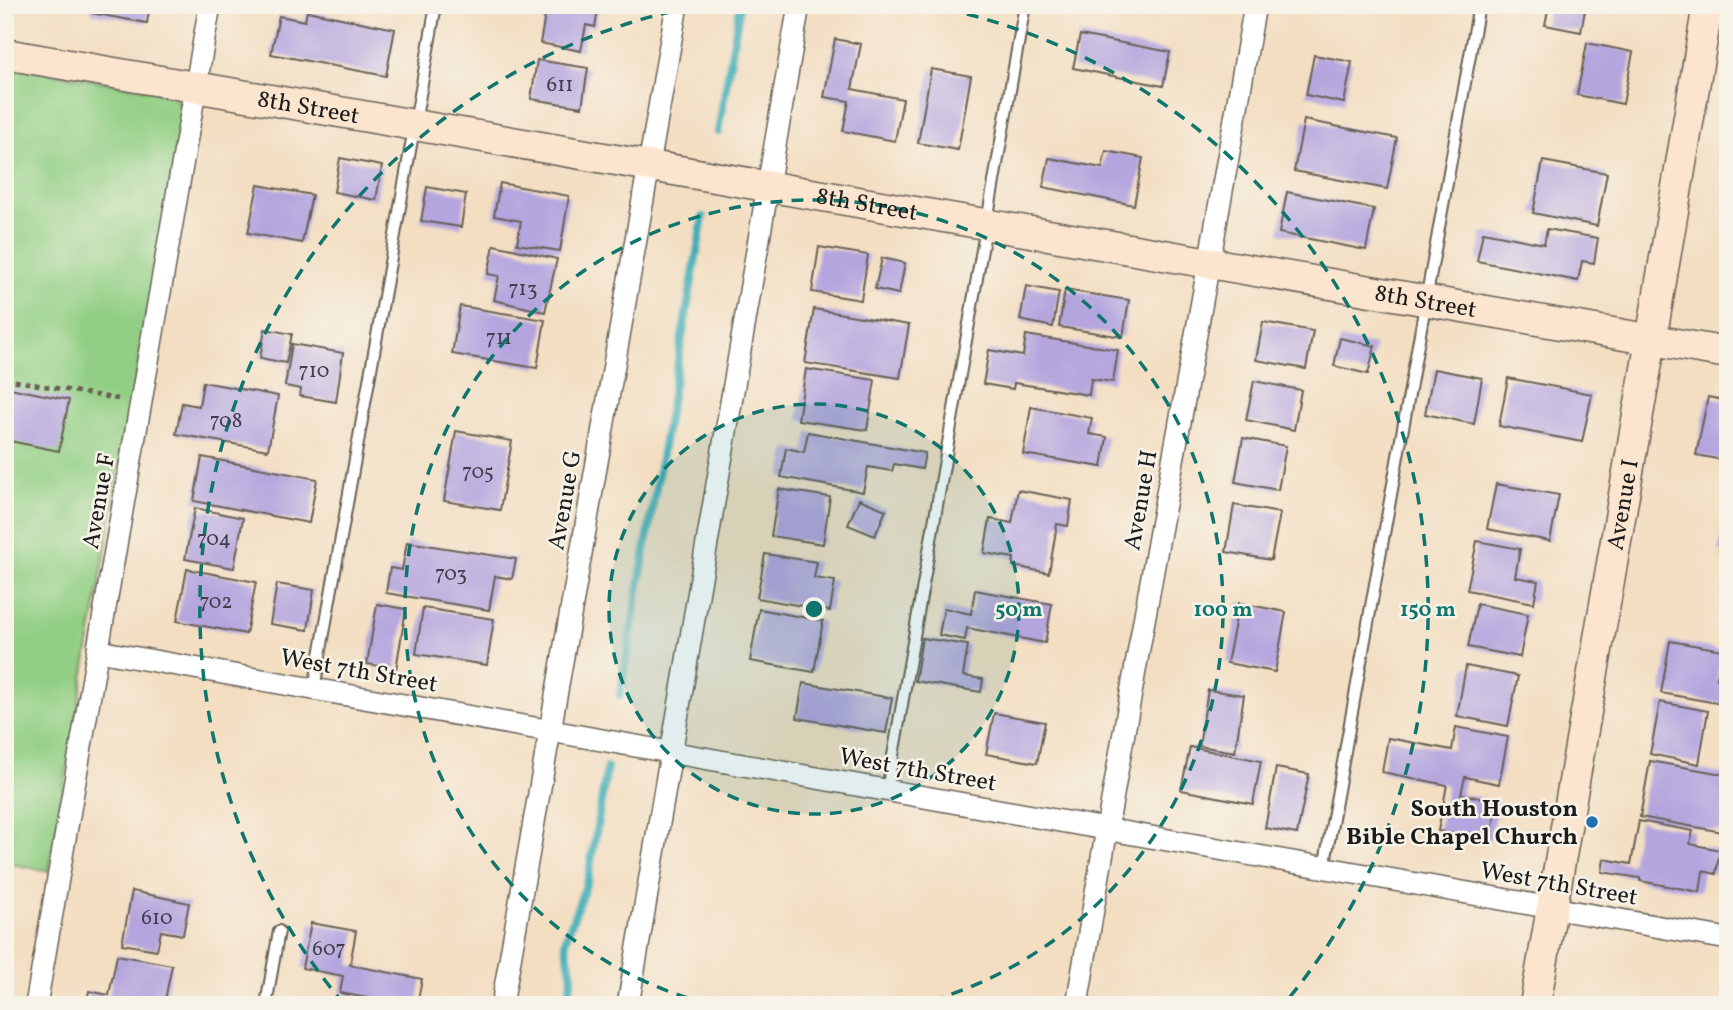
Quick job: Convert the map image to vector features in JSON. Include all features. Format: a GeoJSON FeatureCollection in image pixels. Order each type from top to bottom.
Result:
{"type":"FeatureCollection","features":[{"type":"Feature","properties":{"kind":"street","name":"Avenue F"},"geometry":{"type":"LineString","coordinates":[[36,1005],[211,5]]}},
{"type":"Feature","properties":{"kind":"street","name":"Avenue G"},"geometry":{"type":"LineString","coordinates":[[502,1005],[677,5]]}},
{"type":"Feature","properties":{"kind":"street"},"geometry":{"type":"LineString","coordinates":[[628,1005],[799,5]]}},
{"type":"Feature","properties":{"kind":"street","name":"Avenue H"},"geometry":{"type":"LineString","coordinates":[[1077,1005],[1106,829],[1255,5]]}},
{"type":"Feature","properties":{"kind":"street","name":"Avenue I"},"geometry":{"type":"LineString","coordinates":[[1535,1005],[1708,5]]}},
{"type":"Feature","properties":{"kind":"street","name":"8th Street"},"geometry":{"type":"LineString","coordinates":[[5,54],[1728,353]]}},
{"type":"Feature","properties":{"kind":"street","name":"West 7th Street"},"geometry":{"type":"LineString","coordinates":[[98,651],[1728,939]]}},
{"type":"Feature","properties":{"kind":"lane"},"geometry":{"type":"LineString","coordinates":[[314,689],[436,5]]}},
{"type":"Feature","properties":{"kind":"lane"},"geometry":{"type":"LineString","coordinates":[[887,790],[1025,5]]}},
{"type":"Feature","properties":{"kind":"lane"},"geometry":{"type":"LineString","coordinates":[[1324,868],[1479,5]]}},
{"type":"Feature","properties":{"kind":"lane"},"geometry":{"type":"LineString","coordinates":[[266,1005],[279,931]]}},
{"type":"Feature","properties":{"kind":"path"},"geometry":{"type":"LineString","coordinates":[[5,379],[141,404]]}},
{"type":"Feature","properties":{"kind":"green space"},"geometry":{"type":"Polygon","coordinates":[[[5,65],[169,93],[179,102],[182,117],[49,871],[5,863],[5,65]]]}},
{"type":"Feature","properties":{"kind":"building"},"geometry":{"type":"Polygon","coordinates":[[[93,5],[150,5],[147,23],[91,13],[93,5]]]}},
{"type":"Feature","properties":{"kind":"building"},"geometry":{"type":"Polygon","coordinates":[[[547,5],[599,5],[595,27],[586,25],[581,51],[540,43],[547,5]]]}},
{"type":"Feature","properties":{"kind":"building"},"geometry":{"type":"Polygon","coordinates":[[[1549,5],[1586,5],[1581,32],[1545,25],[1549,5]]]}},
{"type":"Feature","properties":{"kind":"building"},"geometry":{"type":"Polygon","coordinates":[[[307,11],[395,29],[386,76],[271,54],[279,16],[305,21],[307,11]]]}},
{"type":"Feature","properties":{"kind":"building"},"geometry":{"type":"Polygon","coordinates":[[[1080,35],[1170,52],[1163,86],[1073,68],[1080,35]]]}},
{"type":"Feature","properties":{"kind":"building"},"geometry":{"type":"Polygon","coordinates":[[[835,39],[861,44],[852,89],[903,99],[895,141],[843,131],[849,101],[824,97],[835,39]]]}},
{"type":"Feature","properties":{"kind":"building"},"geometry":{"type":"Polygon","coordinates":[[[1587,43],[1633,52],[1623,104],[1577,95],[1587,43]]]}},
{"type":"Feature","properties":{"kind":"building"},"geometry":{"type":"Polygon","coordinates":[[[1314,55],[1352,62],[1344,103],[1306,95],[1314,55]]]}},
{"type":"Feature","properties":{"kind":"building"},"geometry":{"type":"Polygon","coordinates":[[[537,60],[588,68],[582,107],[531,99],[537,60]]]}},
{"type":"Feature","properties":{"kind":"building"},"geometry":{"type":"Polygon","coordinates":[[[931,69],[971,76],[958,150],[918,143],[931,69]]]}},
{"type":"Feature","properties":{"kind":"building"},"geometry":{"type":"Polygon","coordinates":[[[1304,120],[1397,138],[1387,189],[1294,171],[1304,120]]]}},
{"type":"Feature","properties":{"kind":"building"},"geometry":{"type":"Polygon","coordinates":[[[1106,151],[1143,158],[1134,205],[1043,187],[1049,158],[1102,168],[1106,151]]]}},
{"type":"Feature","properties":{"kind":"building"},"geometry":{"type":"Polygon","coordinates":[[[340,158],[382,166],[376,200],[334,192],[340,158]]]}},
{"type":"Feature","properties":{"kind":"building"},"geometry":{"type":"Polygon","coordinates":[[[1543,161],[1607,173],[1597,226],[1533,213],[1543,161]]]}},
{"type":"Feature","properties":{"kind":"building"},"geometry":{"type":"Polygon","coordinates":[[[500,183],[569,196],[560,251],[517,244],[521,221],[494,216],[500,183]]]}},
{"type":"Feature","properties":{"kind":"building"},"geometry":{"type":"Polygon","coordinates":[[[258,185],[312,195],[302,243],[248,233],[258,185]]]}},
{"type":"Feature","properties":{"kind":"building"},"geometry":{"type":"Polygon","coordinates":[[[427,187],[466,194],[461,227],[421,221],[427,187]]]}},
{"type":"Feature","properties":{"kind":"building"},"geometry":{"type":"Polygon","coordinates":[[[1287,192],[1374,209],[1366,250],[1279,233],[1287,192]]]}},
{"type":"Feature","properties":{"kind":"building"},"geometry":{"type":"Polygon","coordinates":[[[1547,229],[1598,238],[1594,263],[1582,261],[1578,281],[1477,261],[1483,232],[1544,244],[1547,229]]]}},
{"type":"Feature","properties":{"kind":"building"},"geometry":{"type":"Polygon","coordinates":[[[494,245],[557,259],[545,312],[494,300],[499,276],[488,274],[494,245]]]}},
{"type":"Feature","properties":{"kind":"building"},"geometry":{"type":"Polygon","coordinates":[[[819,247],[868,255],[861,300],[812,292],[819,247]]]}},
{"type":"Feature","properties":{"kind":"building"},"geometry":{"type":"Polygon","coordinates":[[[882,258],[905,263],[899,294],[875,289],[882,258]]]}},
{"type":"Feature","properties":{"kind":"building"},"geometry":{"type":"Polygon","coordinates":[[[1026,286],[1059,292],[1053,327],[1020,320],[1026,286]]]}},
{"type":"Feature","properties":{"kind":"building"},"geometry":{"type":"Polygon","coordinates":[[[1065,290],[1129,300],[1123,337],[1059,327],[1065,290]]]}},
{"type":"Feature","properties":{"kind":"building"},"geometry":{"type":"Polygon","coordinates":[[[460,306],[545,320],[537,368],[452,354],[460,306]]]}},
{"type":"Feature","properties":{"kind":"building"},"geometry":{"type":"Polygon","coordinates":[[[814,309],[909,325],[900,378],[805,363],[814,309]]]}},
{"type":"Feature","properties":{"kind":"building"},"geometry":{"type":"Polygon","coordinates":[[[1263,322],[1313,331],[1306,369],[1256,360],[1263,322]]]}},
{"type":"Feature","properties":{"kind":"building"},"geometry":{"type":"Polygon","coordinates":[[[265,329],[292,334],[286,363],[260,358],[265,329]]]}},
{"type":"Feature","properties":{"kind":"building"},"geometry":{"type":"Polygon","coordinates":[[[1026,335],[1118,350],[1113,382],[1091,379],[1089,395],[1014,383],[1013,389],[983,384],[989,350],[1023,356],[1026,335]]]}},
{"type":"Feature","properties":{"kind":"building"},"geometry":{"type":"Polygon","coordinates":[[[1340,338],[1375,346],[1368,374],[1334,366],[1340,338]]]}},
{"type":"Feature","properties":{"kind":"building"},"geometry":{"type":"Polygon","coordinates":[[[292,344],[343,353],[336,402],[300,396],[301,389],[285,386],[292,344]]]}},
{"type":"Feature","properties":{"kind":"building"},"geometry":{"type":"Polygon","coordinates":[[[806,369],[875,380],[867,430],[798,420],[806,369]]]}},
{"type":"Feature","properties":{"kind":"building"},"geometry":{"type":"Polygon","coordinates":[[[1434,369],[1482,378],[1474,424],[1425,414],[1434,369]]]}},
{"type":"Feature","properties":{"kind":"building"},"geometry":{"type":"Polygon","coordinates":[[[1508,378],[1592,394],[1582,442],[1499,426],[1508,378]]]}},
{"type":"Feature","properties":{"kind":"building"},"geometry":{"type":"Polygon","coordinates":[[[1254,381],[1301,390],[1294,430],[1246,420],[1254,381]]]}},
{"type":"Feature","properties":{"kind":"building"},"geometry":{"type":"Polygon","coordinates":[[[203,382],[278,396],[268,450],[176,434],[182,403],[199,406],[203,382]]]}},
{"type":"Feature","properties":{"kind":"building"},"geometry":{"type":"Polygon","coordinates":[[[5,387],[69,400],[59,451],[5,440],[5,387]]]}},
{"type":"Feature","properties":{"kind":"building"},"geometry":{"type":"Polygon","coordinates":[[[1708,397],[1728,401],[1728,461],[1696,455],[1708,397]]]}},
{"type":"Feature","properties":{"kind":"building"},"geometry":{"type":"Polygon","coordinates":[[[1031,407],[1092,418],[1089,434],[1107,437],[1102,467],[1023,454],[1031,407]]]}},
{"type":"Feature","properties":{"kind":"building"},"geometry":{"type":"Polygon","coordinates":[[[456,431],[512,441],[500,510],[444,501],[456,431]]]}},
{"type":"Feature","properties":{"kind":"building"},"geometry":{"type":"Polygon","coordinates":[[[808,432],[925,453],[922,469],[894,464],[892,471],[868,467],[863,492],[781,477],[786,448],[804,452],[808,432]]]}},
{"type":"Feature","properties":{"kind":"building"},"geometry":{"type":"Polygon","coordinates":[[[1243,438],[1286,446],[1278,490],[1235,482],[1243,438]]]}},
{"type":"Feature","properties":{"kind":"building"},"geometry":{"type":"Polygon","coordinates":[[[202,457],[317,479],[309,523],[194,501],[202,457]]]}},
{"type":"Feature","properties":{"kind":"building"},"geometry":{"type":"Polygon","coordinates":[[[1496,484],[1559,495],[1550,541],[1487,529],[1496,484]]]}},
{"type":"Feature","properties":{"kind":"building"},"geometry":{"type":"Polygon","coordinates":[[[779,489],[830,497],[823,544],[771,536],[779,489]]]}},
{"type":"Feature","properties":{"kind":"building"},"geometry":{"type":"Polygon","coordinates":[[[1018,490],[1072,500],[1068,526],[1057,524],[1049,573],[1013,566],[1014,558],[984,553],[990,519],[1012,523],[1018,490]]]}},
{"type":"Feature","properties":{"kind":"building"},"geometry":{"type":"Polygon","coordinates":[[[859,499],[886,510],[875,536],[848,525],[859,499]]]}},
{"type":"Feature","properties":{"kind":"building"},"geometry":{"type":"Polygon","coordinates":[[[1234,505],[1280,513],[1271,560],[1226,552],[1234,505]]]}},
{"type":"Feature","properties":{"kind":"building"},"geometry":{"type":"Polygon","coordinates":[[[195,508],[243,518],[234,568],[185,559],[195,508]]]}},
{"type":"Feature","properties":{"kind":"building"},"geometry":{"type":"Polygon","coordinates":[[[1728,512],[1728,552],[1719,551],[1728,512]]]}},
{"type":"Feature","properties":{"kind":"building"},"geometry":{"type":"Polygon","coordinates":[[[1477,541],[1520,549],[1515,577],[1538,581],[1534,603],[1467,590],[1477,541]]]}},
{"type":"Feature","properties":{"kind":"building"},"geometry":{"type":"Polygon","coordinates":[[[407,542],[516,559],[512,579],[495,576],[489,610],[386,593],[390,568],[402,570],[407,542]]]}},
{"type":"Feature","properties":{"kind":"building"},"geometry":{"type":"Polygon","coordinates":[[[765,554],[817,562],[814,578],[835,581],[830,611],[757,598],[765,554]]]}},
{"type":"Feature","properties":{"kind":"building"},"geometry":{"type":"Polygon","coordinates":[[[187,569],[256,582],[246,634],[177,621],[187,569]]]}},
{"type":"Feature","properties":{"kind":"building"},"geometry":{"type":"Polygon","coordinates":[[[277,584],[314,590],[308,630],[270,624],[277,584]]]}},
{"type":"Feature","properties":{"kind":"building"},"geometry":{"type":"Polygon","coordinates":[[[975,590],[1052,604],[1045,643],[967,628],[965,640],[939,635],[944,608],[971,614],[975,590]]]}},
{"type":"Feature","properties":{"kind":"building"},"geometry":{"type":"Polygon","coordinates":[[[1239,603],[1286,612],[1275,672],[1227,663],[1239,603]]]}},
{"type":"Feature","properties":{"kind":"building"},"geometry":{"type":"Polygon","coordinates":[[[377,604],[406,609],[396,669],[367,664],[377,604]]]}},
{"type":"Feature","properties":{"kind":"building"},"geometry":{"type":"Polygon","coordinates":[[[1477,604],[1528,614],[1520,657],[1468,647],[1477,604]]]}},
{"type":"Feature","properties":{"kind":"building"},"geometry":{"type":"Polygon","coordinates":[[[423,608],[494,619],[487,665],[416,654],[423,608]]]}},
{"type":"Feature","properties":{"kind":"building"},"geometry":{"type":"Polygon","coordinates":[[[759,609],[823,621],[814,672],[750,661],[759,609]]]}},
{"type":"Feature","properties":{"kind":"building"},"geometry":{"type":"Polygon","coordinates":[[[922,638],[968,645],[963,676],[983,679],[981,692],[915,681],[922,638]]]}},
{"type":"Feature","properties":{"kind":"building"},"geometry":{"type":"Polygon","coordinates":[[[1670,641],[1722,650],[1717,679],[1728,681],[1728,705],[1661,693],[1670,641]]]}},
{"type":"Feature","properties":{"kind":"building"},"geometry":{"type":"Polygon","coordinates":[[[1466,666],[1518,676],[1508,726],[1457,716],[1466,666]]]}},
{"type":"Feature","properties":{"kind":"building"},"geometry":{"type":"Polygon","coordinates":[[[803,683],[892,698],[886,733],[797,718],[803,683]]]}},
{"type":"Feature","properties":{"kind":"building"},"geometry":{"type":"Polygon","coordinates":[[[1208,690],[1244,695],[1235,752],[1199,746],[1208,690]]]}},
{"type":"Feature","properties":{"kind":"building"},"geometry":{"type":"Polygon","coordinates":[[[1660,702],[1708,711],[1699,764],[1650,754],[1660,702]]]}},
{"type":"Feature","properties":{"kind":"building"},"geometry":{"type":"Polygon","coordinates":[[[994,713],[1045,722],[1037,763],[986,754],[994,713]]]}},
{"type":"Feature","properties":{"kind":"building"},"geometry":{"type":"Polygon","coordinates":[[[1456,727],[1508,737],[1499,784],[1465,777],[1461,794],[1498,801],[1490,840],[1438,831],[1447,785],[1382,772],[1388,738],[1452,750],[1456,727]]]}},
{"type":"Feature","properties":{"kind":"building"},"geometry":{"type":"Polygon","coordinates":[[[1190,747],[1261,761],[1253,804],[1181,790],[1190,747]]]}},
{"type":"Feature","properties":{"kind":"building"},"geometry":{"type":"Polygon","coordinates":[[[1650,761],[1728,775],[1728,833],[1640,817],[1650,761]]]}},
{"type":"Feature","properties":{"kind":"building"},"geometry":{"type":"Polygon","coordinates":[[[1276,768],[1309,774],[1297,834],[1265,828],[1276,768]]]}},
{"type":"Feature","properties":{"kind":"building"},"geometry":{"type":"Polygon","coordinates":[[[1639,821],[1693,831],[1690,844],[1720,850],[1716,874],[1703,871],[1700,892],[1602,872],[1604,859],[1631,864],[1639,821]]]}},
{"type":"Feature","properties":{"kind":"building"},"geometry":{"type":"Polygon","coordinates":[[[132,891],[189,903],[183,935],[161,931],[157,950],[122,944],[132,891]]]}},
{"type":"Feature","properties":{"kind":"building"},"geometry":{"type":"Polygon","coordinates":[[[311,923],[356,931],[350,965],[422,979],[417,1005],[372,1005],[373,999],[340,993],[343,976],[302,968],[311,923]]]}},
{"type":"Feature","properties":{"kind":"building"},"geometry":{"type":"Polygon","coordinates":[[[117,955],[172,965],[164,1005],[86,1005],[89,991],[109,995],[117,955]]]}},
{"type":"Feature","properties":{"kind":"waterway"},"geometry":{"type":"LineString","coordinates":[[718,132],[740,5]]}},
{"type":"Feature","properties":{"kind":"waterway"},"geometry":{"type":"LineString","coordinates":[[620,695],[703,217]]}},
{"type":"Feature","properties":{"kind":"waterway"},"geometry":{"type":"LineString","coordinates":[[567,1005],[572,977],[565,941],[588,879],[607,768]]}},
{"type":"Feature","properties":{"kind":"place","name":"South Houston Bible Chapel Church"},"geometry":{"type":"Point","coordinates":[1592,822]}}]}
